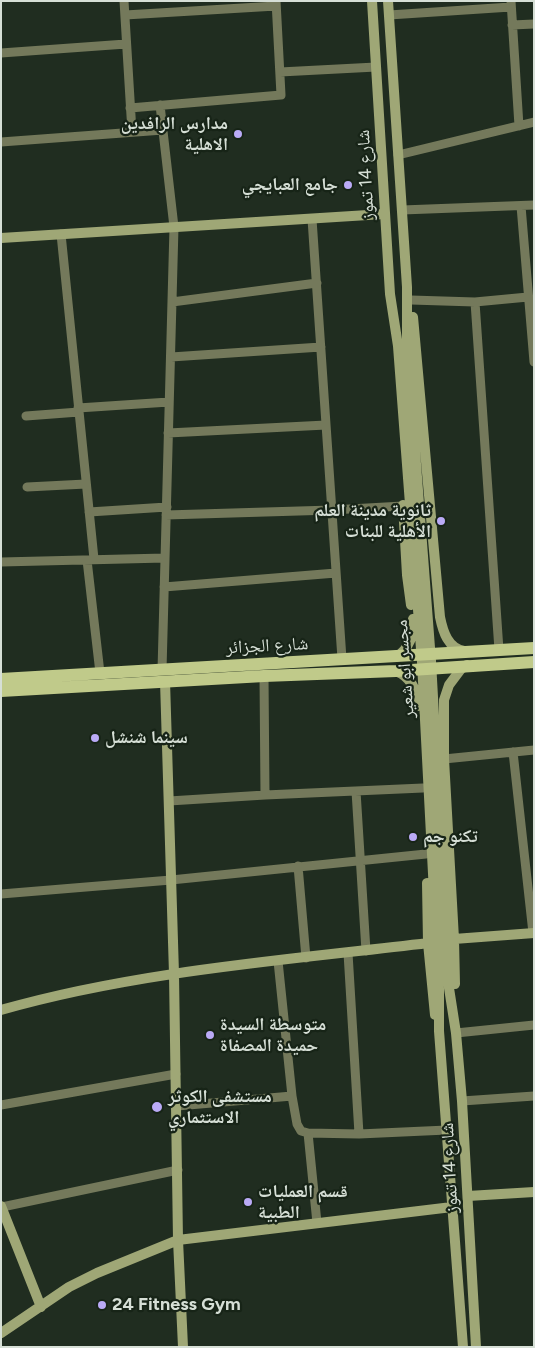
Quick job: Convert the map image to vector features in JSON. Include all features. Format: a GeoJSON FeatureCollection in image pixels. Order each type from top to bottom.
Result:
{"type":"FeatureCollection","features":[{"type":"Feature","properties":{"kind":"main road","name":"شارع 14 تموز"},"geometry":{"type":"LineString","coordinates":[[372,1],[390,294],[403,346]]}},
{"type":"Feature","properties":{"kind":"main road","name":"شارع 14 تموز"},"geometry":{"type":"LineString","coordinates":[[388,1],[407,287],[403,346]]}},
{"type":"Feature","properties":{"kind":"main road"},"geometry":{"type":"LineString","coordinates":[[1,238],[384,214]]}},
{"type":"Feature","properties":{"kind":"main road"},"geometry":{"type":"LineString","coordinates":[[407,287],[411,300],[440,617],[449,642],[454,647],[467,651]]}},
{"type":"Feature","properties":{"kind":"main road"},"geometry":{"type":"LineString","coordinates":[[390,294],[407,576],[413,624],[408,643],[401,654],[396,657]]}},
{"type":"Feature","properties":{"kind":"main road","name":"مجسر ابو شعير"},"geometry":{"type":"LineString","coordinates":[[403,346],[431,661],[444,989]]}},
{"type":"Feature","properties":{"kind":"main road"},"geometry":{"type":"LineString","coordinates":[[413,624],[421,633],[430,634],[436,628],[440,617]]}},
{"type":"Feature","properties":{"kind":"main road","name":"شارع الجزائر"},"geometry":{"type":"LineString","coordinates":[[1,691],[342,660],[534,648]]}},
{"type":"Feature","properties":{"kind":"main road","name":"شارع الجزائر"},"geometry":{"type":"LineString","coordinates":[[1,678],[100,674],[264,676],[396,671],[534,662]]}},
{"type":"Feature","properties":{"kind":"main road"},"geometry":{"type":"LineString","coordinates":[[444,700],[449,685],[461,669],[467,665]]}},
{"type":"Feature","properties":{"kind":"main road"},"geometry":{"type":"LineString","coordinates":[[396,671],[403,674],[409,680],[418,702],[426,854],[428,943],[432,1000],[439,1031]]}},
{"type":"Feature","properties":{"kind":"main road"},"geometry":{"type":"LineString","coordinates":[[164,676],[174,974],[178,1240],[183,1347]]}},
{"type":"Feature","properties":{"kind":"main road"},"geometry":{"type":"LineString","coordinates":[[418,702],[422,689],[427,686],[433,686],[442,692],[444,700],[444,759],[454,939],[456,1033]]}},
{"type":"Feature","properties":{"kind":"main road"},"geometry":{"type":"LineString","coordinates":[[454,939],[533,933]]}},
{"type":"Feature","properties":{"kind":"main road"},"geometry":{"type":"LineString","coordinates":[[1,1010],[51,997],[174,974],[428,943]]}},
{"type":"Feature","properties":{"kind":"main road","name":"شارع 14 تموز"},"geometry":{"type":"LineString","coordinates":[[444,989],[439,1031],[462,1347]]}},
{"type":"Feature","properties":{"kind":"main road","name":"شارع 14 تموز"},"geometry":{"type":"LineString","coordinates":[[444,989],[456,1033],[462,1101],[476,1347]]}},
{"type":"Feature","properties":{"kind":"main road"},"geometry":{"type":"LineString","coordinates":[[468,1196],[534,1192]]}},
{"type":"Feature","properties":{"kind":"main road"},"geometry":{"type":"LineString","coordinates":[[2,1206],[41,1307]]}},
{"type":"Feature","properties":{"kind":"main road"},"geometry":{"type":"LineString","coordinates":[[1,1334],[69,1288],[97,1273],[178,1240],[452,1207]]}},
{"type":"Feature","properties":{"kind":"street"},"geometry":{"type":"LineString","coordinates":[[124,1],[132,132]]}},
{"type":"Feature","properties":{"kind":"street"},"geometry":{"type":"LineString","coordinates":[[448,1],[449,12]]}},
{"type":"Feature","properties":{"kind":"street"},"geometry":{"type":"LineString","coordinates":[[125,15],[276,4],[280,72],[281,95],[130,108]]}},
{"type":"Feature","properties":{"kind":"street"},"geometry":{"type":"LineString","coordinates":[[389,15],[449,12],[511,4],[519,126]]}},
{"type":"Feature","properties":{"kind":"street"},"geometry":{"type":"LineString","coordinates":[[512,25],[534,24]]}},
{"type":"Feature","properties":{"kind":"street"},"geometry":{"type":"LineString","coordinates":[[1,53],[126,44]]}},
{"type":"Feature","properties":{"kind":"street"},"geometry":{"type":"LineString","coordinates":[[280,72],[376,67]]}},
{"type":"Feature","properties":{"kind":"street"},"geometry":{"type":"LineString","coordinates":[[160,105],[174,227],[164,588],[164,676]]}},
{"type":"Feature","properties":{"kind":"street"},"geometry":{"type":"LineString","coordinates":[[398,155],[534,122]]}},
{"type":"Feature","properties":{"kind":"street"},"geometry":{"type":"LineString","coordinates":[[1,142],[163,130]]}},
{"type":"Feature","properties":{"kind":"street"},"geometry":{"type":"LineString","coordinates":[[402,210],[534,205]]}},
{"type":"Feature","properties":{"kind":"street"},"geometry":{"type":"LineString","coordinates":[[521,206],[534,362]]}},
{"type":"Feature","properties":{"kind":"street"},"geometry":{"type":"LineString","coordinates":[[312,219],[342,660]]}},
{"type":"Feature","properties":{"kind":"street"},"geometry":{"type":"LineString","coordinates":[[61,234],[89,512],[90,559],[100,674]]}},
{"type":"Feature","properties":{"kind":"street"},"geometry":{"type":"LineString","coordinates":[[172,302],[317,283]]}},
{"type":"Feature","properties":{"kind":"street"},"geometry":{"type":"LineString","coordinates":[[411,300],[475,302],[528,297]]}},
{"type":"Feature","properties":{"kind":"street"},"geometry":{"type":"LineString","coordinates":[[475,302],[499,650]]}},
{"type":"Feature","properties":{"kind":"street"},"geometry":{"type":"LineString","coordinates":[[170,357],[321,347]]}},
{"type":"Feature","properties":{"kind":"street"},"geometry":{"type":"LineString","coordinates":[[26,416],[169,402]]}},
{"type":"Feature","properties":{"kind":"street"},"geometry":{"type":"LineString","coordinates":[[168,433],[326,424]]}},
{"type":"Feature","properties":{"kind":"street"},"geometry":{"type":"LineString","coordinates":[[27,487],[86,484]]}},
{"type":"Feature","properties":{"kind":"street"},"geometry":{"type":"LineString","coordinates":[[89,512],[332,510],[403,506]]}},
{"type":"Feature","properties":{"kind":"street"},"geometry":{"type":"LineString","coordinates":[[1,562],[165,558]]}},
{"type":"Feature","properties":{"kind":"street"},"geometry":{"type":"LineString","coordinates":[[164,588],[336,573]]}},
{"type":"Feature","properties":{"kind":"street"},"geometry":{"type":"LineString","coordinates":[[264,676],[265,795]]}},
{"type":"Feature","properties":{"kind":"street"},"geometry":{"type":"LineString","coordinates":[[444,759],[534,750]]}},
{"type":"Feature","properties":{"kind":"street"},"geometry":{"type":"LineString","coordinates":[[514,752],[533,933]]}},
{"type":"Feature","properties":{"kind":"street"},"geometry":{"type":"LineString","coordinates":[[169,801],[423,788]]}},
{"type":"Feature","properties":{"kind":"street"},"geometry":{"type":"LineString","coordinates":[[356,791],[366,951]]}},
{"type":"Feature","properties":{"kind":"street"},"geometry":{"type":"LineString","coordinates":[[1,894],[171,880],[426,854]]}},
{"type":"Feature","properties":{"kind":"street"},"geometry":{"type":"LineString","coordinates":[[298,866],[306,958]]}},
{"type":"Feature","properties":{"kind":"street"},"geometry":{"type":"LineString","coordinates":[[348,953],[359,1134]]}},
{"type":"Feature","properties":{"kind":"street"},"geometry":{"type":"LineString","coordinates":[[278,961],[292,1096],[297,1124],[301,1131],[308,1133],[359,1134],[447,1130]]}},
{"type":"Feature","properties":{"kind":"street"},"geometry":{"type":"LineString","coordinates":[[456,1033],[534,1025]]}},
{"type":"Feature","properties":{"kind":"street"},"geometry":{"type":"LineString","coordinates":[[1,1105],[176,1074]]}},
{"type":"Feature","properties":{"kind":"street"},"geometry":{"type":"LineString","coordinates":[[177,1106],[292,1096]]}},
{"type":"Feature","properties":{"kind":"street"},"geometry":{"type":"LineString","coordinates":[[462,1101],[534,1096]]}},
{"type":"Feature","properties":{"kind":"street"},"geometry":{"type":"LineString","coordinates":[[308,1133],[317,1223]]}},
{"type":"Feature","properties":{"kind":"street"},"geometry":{"type":"LineString","coordinates":[[2,1206],[178,1170]]}},
{"type":"Feature","properties":{"kind":"place","name":"مدارس الرافدين اﻻهلية"},"geometry":{"type":"Point","coordinates":[238,134]}},
{"type":"Feature","properties":{"kind":"place","name":"جامع العبايجي"},"geometry":{"type":"Point","coordinates":[348,185]}},
{"type":"Feature","properties":{"kind":"place","name":"ثانوية مدينة العلم الأهلية للبنات"},"geometry":{"type":"Point","coordinates":[441,521]}},
{"type":"Feature","properties":{"kind":"place","name":"سينما شنشل"},"geometry":{"type":"Point","coordinates":[95,738]}},
{"type":"Feature","properties":{"kind":"place","name":"تكنو جم"},"geometry":{"type":"Point","coordinates":[413,837]}},
{"type":"Feature","properties":{"kind":"place","name":"متوسطة السيدة حميدة المصفاة"},"geometry":{"type":"Point","coordinates":[210,1035]}},
{"type":"Feature","properties":{"kind":"place","name":"مستشفى الكوثر الاستثماري"},"geometry":{"type":"Point","coordinates":[157,1107]}},
{"type":"Feature","properties":{"kind":"place","name":"قسم العمليات الطبية"},"geometry":{"type":"Point","coordinates":[248,1202]}},
{"type":"Feature","properties":{"kind":"place","name":"24 Fitness Gym"},"geometry":{"type":"Point","coordinates":[102,1305]}}]}
